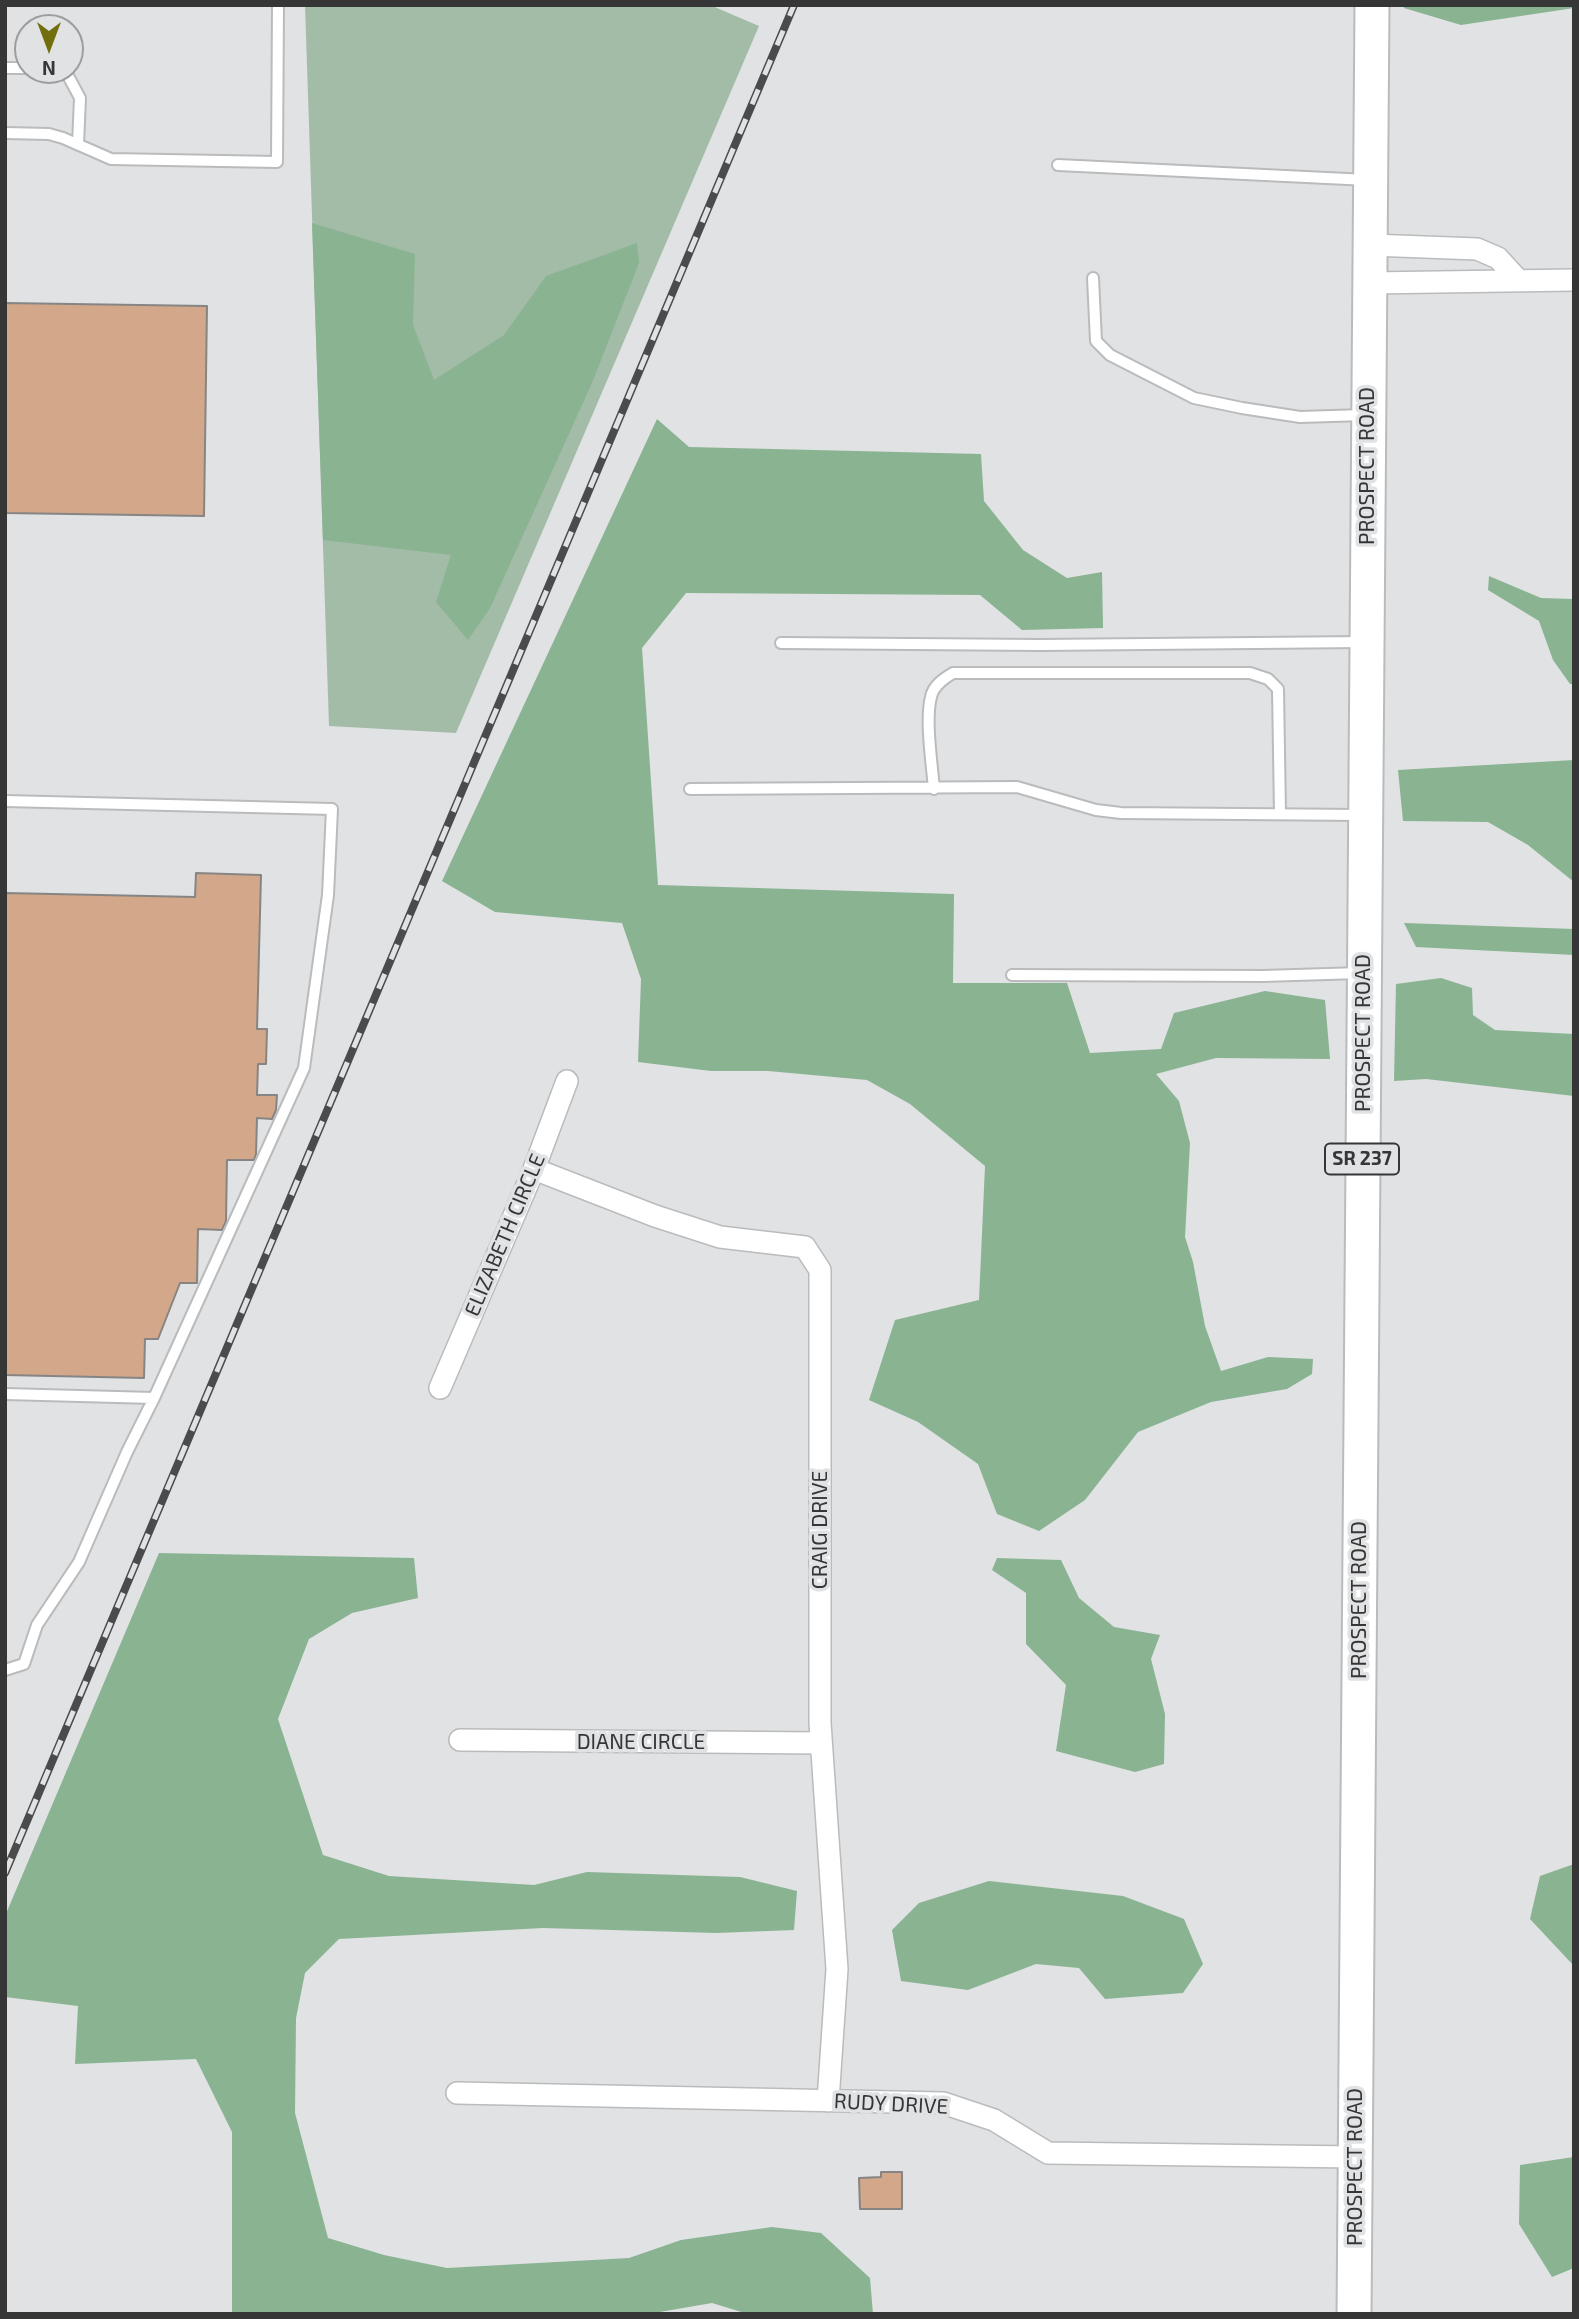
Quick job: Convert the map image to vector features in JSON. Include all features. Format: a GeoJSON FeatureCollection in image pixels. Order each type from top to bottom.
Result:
{"type":"FeatureCollection","features":[{"type":"Feature","properties":{"kind":"main road","name":"PROSPECT ROAD"},"geometry":{"type":"LineString","coordinates":[[1354,2314],[1371,5]]}},
{"type":"Feature","properties":{"kind":"street"},"geometry":{"type":"LineString","coordinates":[[1371,245],[1477,249],[1498,258],[1519,281]]}},
{"type":"Feature","properties":{"kind":"street"},"geometry":{"type":"LineString","coordinates":[[1370,283],[1574,280]]}},
{"type":"Feature","properties":{"kind":"street","name":"ELIZABETH CIRCLE"},"geometry":{"type":"LineString","coordinates":[[440,1388],[534,1169],[567,1082]]}},
{"type":"Feature","properties":{"kind":"street","name":"CRAIG DRIVE"},"geometry":{"type":"LineString","coordinates":[[534,1169],[655,1216],[720,1237],[804,1247],[820,1270],[821,1743],[837,1969],[828,2101]]}},
{"type":"Feature","properties":{"kind":"street","name":"DIANE CIRCLE"},"geometry":{"type":"LineString","coordinates":[[460,1740],[821,1743]]}},
{"type":"Feature","properties":{"kind":"street","name":"RUDY DRIVE"},"geometry":{"type":"LineString","coordinates":[[457,2093],[943,2103],[994,2120],[1048,2154],[1355,2157]]}},
{"type":"Feature","properties":{"kind":"lane"},"geometry":{"type":"LineString","coordinates":[[5,133],[49,134],[111,159],[277,162],[278,5]]}},
{"type":"Feature","properties":{"kind":"lane"},"geometry":{"type":"LineString","coordinates":[[72,84],[80,98],[78,144]]}},
{"type":"Feature","properties":{"kind":"lane"},"geometry":{"type":"LineString","coordinates":[[1058,164],[1371,181]]}},
{"type":"Feature","properties":{"kind":"lane"},"geometry":{"type":"LineString","coordinates":[[1093,278],[1096,341],[1110,355],[1194,398],[1300,417],[1367,415]]}},
{"type":"Feature","properties":{"kind":"lane"},"geometry":{"type":"LineString","coordinates":[[781,643],[1068,645],[1365,642]]}},
{"type":"Feature","properties":{"kind":"lane"},"geometry":{"type":"LineString","coordinates":[[934,789],[929,715],[931,696],[937,685],[953,673],[1250,673],[1268,678],[1278,689],[1280,814]]}},
{"type":"Feature","properties":{"kind":"lane"},"geometry":{"type":"LineString","coordinates":[[690,789],[1017,787],[1096,810],[1121,813],[1364,816]]}},
{"type":"Feature","properties":{"kind":"lane"},"geometry":{"type":"LineString","coordinates":[[5,802],[332,809],[328,895],[304,1068],[79,1562],[37,1625],[24,1664],[5,1670]]}},
{"type":"Feature","properties":{"kind":"lane"},"geometry":{"type":"LineString","coordinates":[[1012,975],[1263,976],[1363,973]]}},
{"type":"Feature","properties":{"kind":"lane"},"geometry":{"type":"LineString","coordinates":[[5,1394],[153,1398]]}},
{"type":"Feature","properties":{"kind":"green space"},"geometry":{"type":"Polygon","coordinates":[[[305,5],[710,5],[759,26],[456,733],[329,726],[305,5]]]}},
{"type":"Feature","properties":{"kind":"green space"},"geometry":{"type":"Polygon","coordinates":[[[1404,5],[1574,5],[1574,8],[1461,25],[1404,8],[1404,5]]]}},
{"type":"Feature","properties":{"kind":"green space"},"geometry":{"type":"Polygon","coordinates":[[[312,223],[415,254],[413,325],[434,380],[504,335],[546,276],[637,243],[639,263],[592,383],[490,608],[468,640],[436,602],[451,555],[323,540],[312,223]]]}},
{"type":"Feature","properties":{"kind":"green space"},"geometry":{"type":"Polygon","coordinates":[[[657,419],[689,447],[981,454],[984,501],[1023,550],[1067,578],[1102,572],[1103,628],[1022,630],[980,595],[686,593],[642,648],[658,885],[954,894],[953,983],[1067,983],[1090,1053],[1161,1049],[1174,1013],[1265,991],[1325,1000],[1330,1059],[1216,1058],[1156,1074],[1179,1101],[1190,1143],[1185,1237],[1193,1262],[1205,1326],[1221,1371],[1268,1357],[1313,1359],[1312,1374],[1287,1389],[1211,1402],[1138,1432],[1085,1500],[1039,1531],[997,1514],[978,1464],[918,1422],[869,1400],[895,1320],[979,1300],[985,1166],[910,1104],[867,1080],[768,1071],[711,1071],[638,1062],[641,979],[622,923],[495,912],[442,881],[657,419]]]}},
{"type":"Feature","properties":{"kind":"green space"},"geometry":{"type":"Polygon","coordinates":[[[1489,576],[1541,598],[1574,599],[1574,684],[1570,684],[1553,660],[1539,621],[1488,590],[1489,576]]]}},
{"type":"Feature","properties":{"kind":"green space"},"geometry":{"type":"Polygon","coordinates":[[[1574,760],[1574,882],[1528,845],[1488,822],[1403,821],[1398,770],[1574,760]]]}},
{"type":"Feature","properties":{"kind":"green space"},"geometry":{"type":"Polygon","coordinates":[[[1404,923],[1574,929],[1574,955],[1416,947],[1404,923]]]}},
{"type":"Feature","properties":{"kind":"green space"},"geometry":{"type":"Polygon","coordinates":[[[1441,978],[1472,988],[1473,1015],[1495,1030],[1574,1034],[1574,1096],[1426,1079],[1394,1081],[1396,984],[1441,978]]]}},
{"type":"Feature","properties":{"kind":"green space"},"geometry":{"type":"Polygon","coordinates":[[[159,1553],[414,1558],[418,1598],[352,1613],[309,1639],[278,1719],[323,1855],[389,1876],[534,1885],[587,1872],[740,1877],[797,1891],[794,1930],[716,1933],[543,1928],[339,1939],[305,1973],[296,2018],[295,2113],[328,2238],[384,2255],[447,2268],[629,2258],[681,2240],[772,2227],[821,2233],[870,2278],[873,2314],[748,2314],[712,2303],[648,2314],[232,2314],[232,2132],[196,2059],[75,2064],[78,2006],[5,1997],[5,1916],[159,1553]]]}},
{"type":"Feature","properties":{"kind":"green space"},"geometry":{"type":"Polygon","coordinates":[[[997,1558],[1061,1560],[1079,1598],[1114,1627],[1160,1635],[1151,1659],[1165,1714],[1164,1764],[1135,1772],[1056,1751],[1066,1685],[1026,1644],[1026,1593],[992,1570],[997,1558]]]}},
{"type":"Feature","properties":{"kind":"green space"},"geometry":{"type":"Polygon","coordinates":[[[1574,1864],[1574,1966],[1530,1919],[1540,1876],[1574,1864]]]}},
{"type":"Feature","properties":{"kind":"green space"},"geometry":{"type":"Polygon","coordinates":[[[989,1881],[1123,1896],[1184,1919],[1203,1964],[1183,1993],[1105,1999],[1079,1968],[1036,1964],[968,1990],[901,1981],[892,1930],[919,1903],[989,1881]]]}},
{"type":"Feature","properties":{"kind":"green space"},"geometry":{"type":"Polygon","coordinates":[[[1574,2157],[1574,2268],[1552,2277],[1519,2224],[1520,2165],[1574,2157]]]}},
{"type":"Feature","properties":{"kind":"building"},"geometry":{"type":"Polygon","coordinates":[[[5,303],[207,306],[204,516],[5,513],[5,303]]]}},
{"type":"Feature","properties":{"kind":"building"},"geometry":{"type":"Polygon","coordinates":[[[196,873],[261,875],[257,1029],[267,1029],[266,1064],[258,1064],[257,1095],[277,1095],[276,1110],[272,1119],[257,1118],[254,1160],[227,1160],[226,1221],[222,1230],[198,1229],[197,1283],[180,1283],[158,1339],[145,1339],[144,1378],[5,1375],[5,893],[195,897],[196,873]]]}},
{"type":"Feature","properties":{"kind":"building"},"geometry":{"type":"Polygon","coordinates":[[[881,2172],[902,2172],[902,2209],[860,2209],[859,2178],[881,2177],[881,2172]]]}},
{"type":"Feature","properties":{"kind":"railway"},"geometry":{"type":"LineString","coordinates":[[5,1873],[794,5]]}}]}
